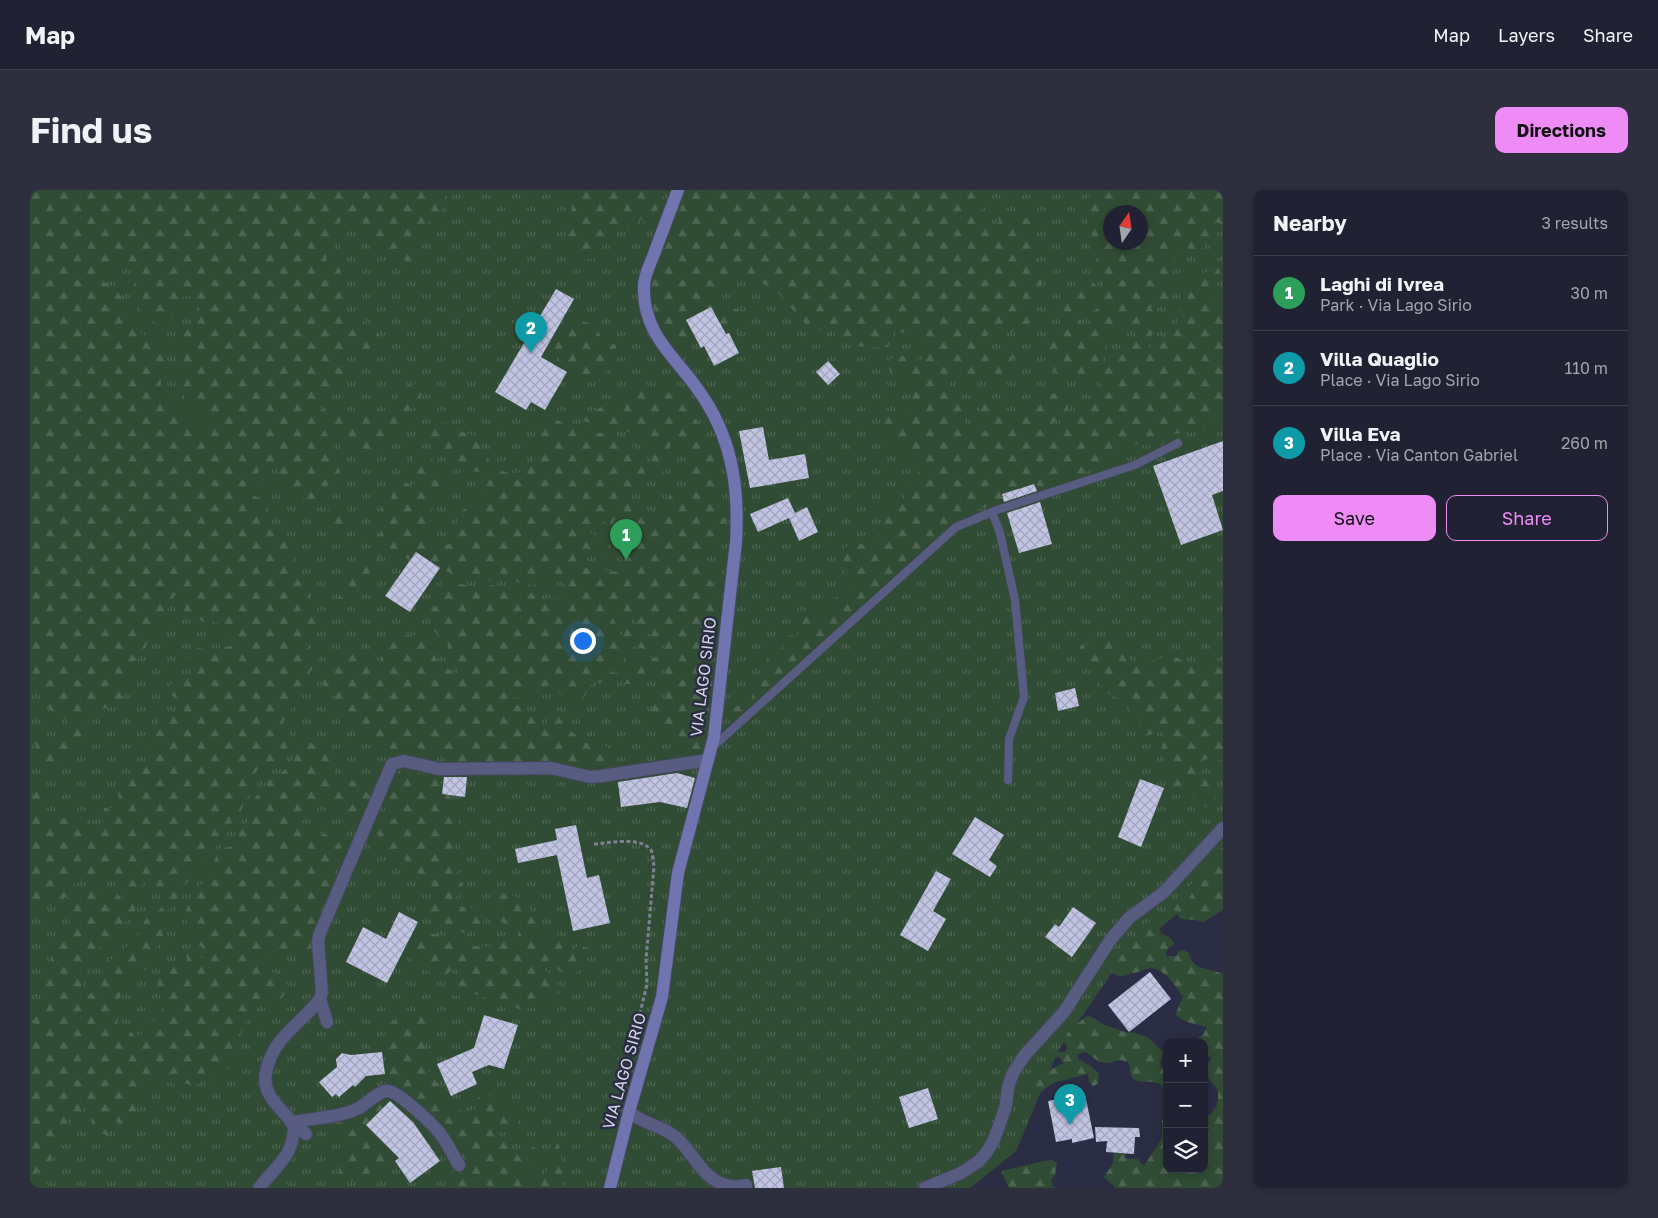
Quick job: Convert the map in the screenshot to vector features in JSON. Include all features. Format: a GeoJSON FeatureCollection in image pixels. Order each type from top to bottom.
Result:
{"type":"FeatureCollection","features":[{"type":"Feature","properties":{"kind":"main road","name":"VIA LAGO SIRIO"},"geometry":{"type":"LineString","coordinates":[[610,1188],[629,1112],[662,997],[678,873],[714,741],[736,533],[737,516],[732,464],[726,442],[705,400],[659,341],[651,327],[646,312],[644,284],[678,190]]}},
{"type":"Feature","properties":{"kind":"street"},"geometry":{"type":"LineString","coordinates":[[306,1134],[291,1122],[274,1103],[268,1091],[266,1074],[278,1042],[320,999],[322,992],[318,941],[320,933],[365,839],[392,764],[410,762],[439,769],[551,768],[590,777],[708,760]]}},
{"type":"Feature","properties":{"kind":"street"},"geometry":{"type":"LineString","coordinates":[[925,1188],[960,1173],[978,1162],[986,1153],[994,1142],[1006,1105],[1008,1087],[1024,1056],[1064,1012],[1111,939],[1123,925],[1164,892],[1223,828]]}},
{"type":"Feature","properties":{"kind":"street"},"geometry":{"type":"LineString","coordinates":[[320,999],[327,1022]]}},
{"type":"Feature","properties":{"kind":"street"},"geometry":{"type":"LineString","coordinates":[[291,1122],[346,1113],[358,1109],[382,1092],[388,1091],[397,1094],[440,1133],[459,1165]]}},
{"type":"Feature","properties":{"kind":"street"},"geometry":{"type":"LineString","coordinates":[[629,1112],[637,1119],[671,1133],[682,1142],[704,1173],[730,1186],[746,1185]]}},
{"type":"Feature","properties":{"kind":"street"},"geometry":{"type":"LineString","coordinates":[[259,1188],[288,1151],[294,1129],[291,1122]]}},
{"type":"Feature","properties":{"kind":"lane"},"geometry":{"type":"LineString","coordinates":[[714,741],[956,527],[992,512],[1135,465],[1178,443]]}},
{"type":"Feature","properties":{"kind":"lane"},"geometry":{"type":"LineString","coordinates":[[992,512],[1000,533],[1015,600],[1024,697],[1009,739],[1008,780]]}},
{"type":"Feature","properties":{"kind":"path"},"geometry":{"type":"LineString","coordinates":[[594,844],[637,841],[645,845],[652,852],[654,866],[646,960],[646,984],[639,1018]]}},
{"type":"Feature","properties":{"kind":"green space"},"geometry":{"type":"Polygon","coordinates":[[[30,190],[1223,190],[1223,878],[1199,895],[1118,964],[1058,1051],[1016,1151],[970,1188],[30,1188],[30,190]]]}},
{"type":"Feature","properties":{"kind":"green space"},"geometry":{"type":"Polygon","coordinates":[[[30,190],[446,190],[447,201],[439,214],[431,213],[431,220],[424,227],[426,234],[431,233],[429,240],[416,242],[415,250],[419,255],[411,264],[401,258],[377,253],[373,242],[366,239],[364,223],[361,218],[353,220],[350,216],[342,217],[338,223],[338,240],[334,248],[327,254],[326,263],[339,267],[347,321],[351,321],[359,316],[363,317],[366,332],[374,330],[380,337],[381,344],[377,350],[373,351],[358,350],[352,347],[348,350],[346,369],[342,376],[332,385],[331,391],[323,397],[320,407],[327,412],[335,412],[349,417],[360,410],[367,412],[373,420],[385,423],[395,407],[399,389],[412,385],[420,386],[420,403],[419,406],[412,408],[403,416],[397,432],[388,442],[386,455],[380,455],[376,450],[371,463],[363,463],[357,458],[355,451],[329,422],[324,428],[337,457],[339,476],[333,483],[325,487],[327,496],[317,508],[312,507],[308,498],[295,497],[286,493],[283,488],[282,478],[268,462],[260,464],[258,473],[267,482],[265,488],[250,482],[247,486],[247,494],[268,500],[269,518],[273,530],[276,535],[289,543],[294,549],[294,568],[309,588],[311,596],[298,603],[300,610],[315,614],[321,627],[305,640],[306,645],[318,656],[317,661],[309,672],[311,678],[283,722],[286,730],[291,735],[286,753],[274,769],[265,772],[259,768],[252,777],[255,785],[248,792],[237,821],[228,825],[219,844],[181,889],[179,900],[163,915],[160,922],[164,942],[152,953],[146,969],[130,981],[122,990],[121,1001],[123,1008],[118,1018],[117,1028],[129,1030],[136,1037],[143,1033],[142,1028],[162,1015],[157,980],[162,968],[169,963],[183,966],[187,961],[186,953],[190,950],[202,958],[208,957],[204,949],[196,943],[194,934],[185,917],[193,892],[207,879],[217,854],[223,848],[234,846],[238,843],[238,832],[248,821],[256,796],[268,787],[261,778],[273,777],[281,773],[306,742],[322,748],[329,754],[334,766],[334,782],[350,779],[359,785],[367,784],[370,795],[369,805],[363,813],[353,818],[341,805],[323,800],[316,807],[302,810],[298,816],[308,827],[335,839],[342,849],[344,858],[344,864],[335,873],[321,917],[314,927],[311,952],[300,954],[279,948],[271,952],[265,962],[267,971],[282,977],[286,987],[285,993],[276,1002],[254,1004],[241,1032],[236,1054],[237,1060],[233,1068],[221,1069],[220,1077],[215,1081],[209,1076],[194,1086],[183,1083],[176,1085],[165,1075],[157,1075],[152,1080],[151,1085],[139,1091],[136,1112],[127,1132],[112,1117],[107,1118],[106,1126],[112,1129],[108,1136],[101,1133],[92,1126],[91,1110],[85,1107],[78,1116],[74,1115],[68,1119],[58,1152],[36,1175],[30,1186],[30,1028],[32,1031],[34,1022],[30,1017],[30,1000],[45,997],[43,981],[51,971],[52,947],[57,940],[69,936],[71,926],[68,917],[71,907],[80,903],[84,895],[90,891],[102,896],[106,890],[112,888],[122,899],[128,885],[118,875],[96,881],[80,877],[75,879],[75,898],[64,897],[51,906],[38,903],[30,895],[30,823],[34,818],[30,814],[30,798],[33,799],[36,787],[43,781],[48,787],[46,797],[38,811],[52,813],[57,818],[75,819],[80,824],[90,819],[89,827],[93,834],[100,830],[104,808],[114,808],[119,803],[118,786],[123,781],[136,776],[150,760],[152,738],[158,722],[166,717],[185,714],[181,704],[168,691],[174,677],[199,672],[199,666],[189,658],[188,653],[191,647],[201,648],[206,651],[236,645],[218,623],[212,621],[205,623],[197,618],[195,612],[187,613],[182,609],[182,601],[178,593],[169,604],[162,625],[149,637],[143,655],[134,661],[134,673],[121,700],[112,707],[101,709],[90,718],[84,739],[75,746],[73,763],[59,768],[53,767],[45,760],[34,742],[38,738],[52,741],[65,740],[70,726],[60,713],[51,711],[37,692],[35,674],[30,670],[30,190]],[[110,263],[102,271],[104,282],[118,292],[136,328],[161,344],[164,348],[166,363],[161,389],[198,427],[208,429],[209,422],[193,410],[187,401],[179,373],[179,354],[183,337],[200,311],[196,297],[184,296],[177,313],[166,327],[160,325],[148,318],[137,303],[134,278],[131,271],[124,266],[110,263]],[[143,883],[136,897],[135,913],[124,924],[118,937],[101,945],[95,953],[89,973],[80,989],[88,995],[95,991],[97,996],[102,995],[101,987],[95,982],[108,959],[114,959],[125,947],[135,943],[145,921],[163,906],[162,894],[158,888],[143,883]]]}},
{"type":"Feature","properties":{"kind":"green space"},"geometry":{"type":"Polygon","coordinates":[[[569,190],[666,190],[648,232],[642,218],[626,231],[610,228],[599,253],[594,259],[590,259],[574,252],[567,240],[567,227],[572,206],[569,190]]]}},
{"type":"Feature","properties":{"kind":"green space"},"geometry":{"type":"Polygon","coordinates":[[[689,190],[984,190],[982,210],[991,233],[1000,225],[997,213],[1008,210],[1031,220],[1036,232],[1033,247],[1041,267],[1042,285],[1030,289],[1034,303],[1034,317],[1022,330],[987,335],[984,348],[1007,350],[1016,344],[1017,356],[1007,363],[1000,377],[989,381],[981,375],[969,381],[958,374],[950,382],[949,389],[958,391],[966,424],[975,430],[990,431],[993,416],[982,412],[976,401],[976,390],[986,388],[1003,416],[1020,419],[1038,407],[1051,394],[1063,391],[1069,400],[1067,411],[1044,430],[1062,426],[1079,418],[1103,390],[1099,376],[1076,382],[1060,378],[1054,371],[1048,348],[1061,331],[1058,304],[1069,298],[1074,287],[1079,283],[1091,280],[1095,284],[1096,290],[1100,290],[1104,283],[1104,278],[1096,273],[1089,272],[1101,250],[1087,228],[1090,208],[1089,197],[1099,190],[1223,190],[1223,225],[1216,222],[1208,242],[1200,252],[1184,250],[1178,253],[1170,267],[1171,294],[1167,302],[1157,299],[1151,308],[1156,322],[1147,345],[1151,349],[1175,334],[1182,304],[1186,299],[1187,283],[1202,274],[1219,269],[1221,275],[1211,289],[1211,296],[1223,300],[1223,415],[1219,415],[1210,422],[1206,430],[1172,435],[1160,447],[1126,443],[1117,461],[1109,465],[1074,477],[1062,479],[1043,487],[1034,484],[1002,493],[1004,501],[964,514],[940,533],[729,732],[733,707],[750,703],[756,683],[761,678],[768,656],[783,647],[787,635],[795,636],[799,633],[801,624],[807,615],[825,612],[827,602],[833,601],[845,587],[853,586],[850,575],[839,566],[838,553],[850,544],[871,544],[883,531],[883,503],[905,501],[905,487],[920,471],[897,442],[882,429],[880,419],[885,415],[903,416],[916,389],[905,380],[890,373],[888,361],[901,356],[922,360],[927,353],[923,341],[909,333],[894,332],[888,347],[870,348],[848,342],[829,325],[823,326],[820,331],[810,329],[777,292],[757,280],[739,276],[725,278],[722,285],[707,298],[718,304],[727,303],[748,319],[747,328],[742,330],[726,334],[686,320],[692,332],[688,343],[682,348],[673,346],[656,324],[650,304],[649,284],[689,190]],[[1088,301],[1078,316],[1086,335],[1091,327],[1089,317],[1099,307],[1088,301]],[[1127,326],[1119,327],[1108,337],[1106,351],[1102,358],[1104,363],[1112,363],[1113,353],[1138,340],[1135,332],[1127,326]]]}},
{"type":"Feature","properties":{"kind":"green space"},"geometry":{"type":"Polygon","coordinates":[[[569,309],[583,321],[595,326],[603,340],[616,345],[614,355],[605,374],[596,382],[577,380],[561,360],[546,348],[569,309]]]}},
{"type":"Feature","properties":{"kind":"green space"},"geometry":{"type":"Polygon","coordinates":[[[649,387],[656,387],[668,391],[680,400],[707,436],[716,454],[718,461],[719,499],[726,524],[723,534],[707,557],[705,567],[705,576],[721,589],[704,751],[698,756],[684,750],[654,723],[651,715],[654,705],[667,697],[660,681],[667,665],[661,660],[657,669],[652,673],[645,675],[636,673],[631,684],[626,684],[621,680],[598,683],[596,679],[583,698],[575,703],[563,698],[556,687],[538,697],[532,690],[526,692],[519,699],[511,697],[510,700],[528,711],[544,726],[551,716],[558,716],[571,731],[586,743],[604,745],[611,750],[619,766],[460,765],[433,752],[418,748],[396,750],[384,758],[380,753],[378,745],[360,737],[350,727],[334,697],[321,682],[320,674],[330,671],[337,672],[339,659],[346,652],[358,655],[373,667],[379,668],[384,648],[391,638],[408,635],[426,637],[436,643],[435,656],[439,668],[445,667],[456,674],[459,672],[459,664],[448,648],[447,639],[434,631],[430,623],[431,607],[436,606],[443,599],[441,583],[444,581],[482,588],[492,585],[500,586],[532,593],[545,604],[550,598],[566,599],[572,592],[562,581],[547,574],[538,579],[533,586],[509,580],[484,581],[470,575],[464,578],[456,577],[416,552],[411,559],[401,557],[384,549],[356,594],[354,601],[344,606],[336,604],[338,598],[349,594],[343,590],[343,583],[355,578],[352,573],[354,567],[359,566],[362,562],[360,552],[371,553],[373,547],[368,544],[366,535],[372,534],[377,536],[381,533],[382,509],[385,503],[390,504],[394,485],[403,481],[410,486],[414,482],[418,465],[412,461],[412,453],[420,450],[430,454],[436,472],[449,479],[433,507],[431,517],[431,535],[437,543],[442,545],[450,544],[461,512],[478,502],[485,492],[488,481],[484,473],[466,470],[457,466],[426,438],[428,426],[436,419],[475,436],[490,461],[500,470],[507,473],[521,472],[532,462],[536,453],[535,423],[544,414],[563,423],[569,421],[587,431],[619,436],[634,448],[644,467],[647,479],[630,493],[630,505],[640,512],[644,522],[660,518],[672,495],[682,499],[701,490],[705,484],[700,481],[694,482],[689,468],[691,451],[687,443],[672,442],[665,458],[663,476],[655,477],[647,450],[640,440],[633,434],[618,428],[584,421],[583,417],[588,413],[649,387]],[[617,514],[611,529],[603,521],[599,528],[589,527],[588,532],[607,540],[610,551],[608,556],[602,556],[589,549],[585,553],[585,559],[582,564],[585,568],[590,566],[592,561],[601,568],[620,572],[623,575],[628,569],[622,561],[621,552],[614,547],[614,536],[618,533],[625,535],[629,529],[626,521],[617,514]],[[607,606],[606,612],[614,620],[620,635],[625,633],[624,627],[633,625],[641,635],[657,648],[657,653],[650,652],[648,654],[652,658],[662,656],[665,647],[653,636],[644,632],[632,618],[617,614],[607,606]],[[635,646],[627,650],[624,655],[627,664],[633,669],[638,667],[637,657],[641,653],[641,648],[635,646]],[[606,648],[602,653],[607,662],[607,668],[611,672],[618,673],[624,668],[613,656],[611,650],[606,648]]]}},
{"type":"Feature","properties":{"kind":"green space"},"geometry":{"type":"Polygon","coordinates":[[[344,506],[349,510],[349,519],[345,529],[334,537],[328,532],[326,518],[328,510],[344,506]]]}},
{"type":"Feature","properties":{"kind":"green space"},"geometry":{"type":"Polygon","coordinates":[[[1084,634],[1118,643],[1136,666],[1159,658],[1171,657],[1182,660],[1186,667],[1196,668],[1204,665],[1223,669],[1223,761],[1212,758],[1203,760],[1200,772],[1215,794],[1216,800],[1209,807],[1198,805],[1190,788],[1180,794],[1173,794],[1164,788],[1173,780],[1173,775],[1162,754],[1163,730],[1157,729],[1152,734],[1145,736],[1138,719],[1119,698],[1107,693],[1096,679],[1092,667],[1078,651],[1082,644],[1091,646],[1084,634]]]}},
{"type":"Feature","properties":{"kind":"green space"},"geometry":{"type":"Polygon","coordinates":[[[411,771],[439,782],[453,802],[459,823],[449,837],[459,858],[455,881],[464,883],[455,899],[456,906],[482,909],[486,919],[467,934],[437,923],[429,912],[434,901],[435,892],[411,865],[387,847],[379,836],[378,821],[386,818],[392,820],[398,816],[389,802],[389,790],[405,774],[411,771]]]}},
{"type":"Feature","properties":{"kind":"green space"},"geometry":{"type":"Polygon","coordinates":[[[1221,848],[1223,848],[1223,910],[1203,922],[1181,919],[1170,905],[1180,895],[1186,902],[1190,898],[1192,891],[1189,887],[1221,848]]]}},
{"type":"Feature","properties":{"kind":"green space"},"geometry":{"type":"Polygon","coordinates":[[[502,893],[520,898],[529,904],[537,928],[545,942],[553,934],[565,939],[573,950],[579,945],[590,949],[588,956],[574,975],[563,973],[550,962],[542,965],[563,991],[538,1006],[522,1010],[475,994],[455,995],[451,989],[453,981],[461,974],[454,967],[447,975],[427,971],[417,964],[404,949],[414,931],[459,938],[473,946],[496,947],[500,939],[517,940],[519,930],[501,922],[494,909],[503,906],[494,899],[502,893]]]}},
{"type":"Feature","properties":{"kind":"green space"},"geometry":{"type":"Polygon","coordinates":[[[1152,919],[1159,927],[1161,934],[1169,937],[1175,944],[1169,947],[1166,956],[1177,956],[1178,951],[1184,950],[1189,953],[1191,959],[1198,966],[1223,974],[1223,1188],[1116,1188],[1104,1177],[1113,1163],[1113,1153],[1126,1153],[1125,1158],[1138,1159],[1144,1166],[1162,1138],[1163,1119],[1163,1173],[1208,1173],[1208,1115],[1216,1107],[1218,1101],[1218,1090],[1209,1079],[1208,1075],[1208,1063],[1212,1057],[1208,1056],[1208,1038],[1197,1038],[1203,1035],[1207,1027],[1187,1022],[1175,1015],[1183,997],[1170,980],[1160,971],[1147,969],[1118,976],[1110,971],[1119,956],[1152,919]]]}},
{"type":"Feature","properties":{"kind":"green space"},"geometry":{"type":"Polygon","coordinates":[[[435,1013],[445,1019],[445,1025],[441,1029],[429,1029],[423,1061],[434,1077],[443,1097],[463,1112],[477,1109],[485,1116],[488,1113],[478,1103],[478,1098],[483,1091],[491,1099],[510,1107],[517,1121],[513,1132],[497,1132],[523,1161],[527,1159],[531,1148],[536,1146],[540,1148],[541,1160],[537,1165],[529,1168],[527,1173],[535,1181],[543,1176],[553,1163],[552,1150],[557,1141],[562,1164],[563,1188],[492,1188],[481,1182],[480,1178],[467,1172],[466,1169],[469,1164],[467,1160],[461,1157],[428,1115],[420,1100],[411,1099],[386,1086],[388,1070],[383,1038],[384,1034],[392,1029],[390,1022],[435,1013]]]}},
{"type":"Feature","properties":{"kind":"green space"},"geometry":{"type":"Polygon","coordinates":[[[1087,1016],[1105,1025],[1149,1038],[1163,1052],[1160,1064],[1163,1070],[1163,1089],[1158,1083],[1141,1082],[1133,1079],[1129,1063],[1121,1060],[1110,1063],[1103,1062],[1085,1052],[1078,1054],[1078,1059],[1091,1066],[1099,1074],[1098,1084],[1093,1086],[1089,1082],[1088,1074],[1053,1083],[1041,1092],[1034,1087],[1042,1073],[1063,1063],[1060,1058],[1053,1056],[1052,1052],[1064,1052],[1067,1049],[1066,1044],[1061,1041],[1075,1025],[1087,1016]]]}},
{"type":"Feature","properties":{"kind":"green space"},"geometry":{"type":"Polygon","coordinates":[[[379,1099],[386,1105],[366,1125],[395,1154],[381,1164],[376,1172],[378,1188],[366,1188],[363,1182],[342,1179],[338,1163],[345,1149],[342,1131],[334,1135],[327,1127],[322,1127],[319,1123],[332,1119],[342,1123],[352,1116],[364,1113],[379,1099]]]}},
{"type":"Feature","properties":{"kind":"green space"},"geometry":{"type":"Polygon","coordinates":[[[1052,1160],[1057,1163],[1055,1175],[1051,1181],[1053,1187],[1057,1188],[1009,1188],[1001,1171],[1045,1161],[1052,1160]]]}},
{"type":"Feature","properties":{"kind":"green space"},"geometry":{"type":"Polygon","coordinates":[[[453,1169],[479,1188],[445,1188],[451,1182],[453,1169]]]}},
{"type":"Feature","properties":{"kind":"building"},"geometry":{"type":"Polygon","coordinates":[[[556,289],[574,299],[541,357],[567,372],[545,410],[531,402],[526,410],[495,392],[556,289]]]}},
{"type":"Feature","properties":{"kind":"building"},"geometry":{"type":"Polygon","coordinates":[[[711,307],[726,334],[729,333],[739,353],[714,366],[704,346],[701,348],[686,320],[711,307]]]}},
{"type":"Feature","properties":{"kind":"building"},"geometry":{"type":"Polygon","coordinates":[[[828,361],[840,374],[828,385],[816,372],[828,361]]]}},
{"type":"Feature","properties":{"kind":"building"},"geometry":{"type":"Polygon","coordinates":[[[763,427],[769,460],[805,454],[809,478],[750,488],[739,431],[763,427]]]}},
{"type":"Feature","properties":{"kind":"building"},"geometry":{"type":"Polygon","coordinates":[[[1223,441],[1223,491],[1212,495],[1223,530],[1181,545],[1153,466],[1223,441]]]}},
{"type":"Feature","properties":{"kind":"building"},"geometry":{"type":"Polygon","coordinates":[[[1034,484],[1037,491],[1004,502],[1002,494],[1034,484]]]}},
{"type":"Feature","properties":{"kind":"building"},"geometry":{"type":"Polygon","coordinates":[[[788,498],[795,513],[807,507],[818,532],[799,541],[789,518],[758,532],[750,514],[788,498]]]}},
{"type":"Feature","properties":{"kind":"building"},"geometry":{"type":"Polygon","coordinates":[[[1040,502],[1052,544],[1019,553],[1007,513],[1040,502]]]}},
{"type":"Feature","properties":{"kind":"building"},"geometry":{"type":"Polygon","coordinates":[[[416,552],[440,568],[410,612],[385,596],[416,552]]]}},
{"type":"Feature","properties":{"kind":"building"},"geometry":{"type":"Polygon","coordinates":[[[1075,688],[1079,706],[1058,711],[1055,693],[1075,688]]]}},
{"type":"Feature","properties":{"kind":"building"},"geometry":{"type":"Polygon","coordinates":[[[677,773],[695,778],[687,808],[660,802],[621,807],[618,782],[677,773]]]}},
{"type":"Feature","properties":{"kind":"building"},"geometry":{"type":"Polygon","coordinates":[[[444,777],[467,777],[465,797],[442,794],[444,777]]]}},
{"type":"Feature","properties":{"kind":"building"},"geometry":{"type":"Polygon","coordinates":[[[1140,779],[1164,788],[1141,847],[1118,837],[1140,779]]]}},
{"type":"Feature","properties":{"kind":"building"},"geometry":{"type":"Polygon","coordinates":[[[975,817],[1004,835],[989,860],[997,866],[990,877],[952,854],[975,817]]]}},
{"type":"Feature","properties":{"kind":"building"},"geometry":{"type":"Polygon","coordinates":[[[576,825],[587,878],[599,875],[610,923],[573,931],[557,855],[518,863],[515,849],[557,840],[555,829],[576,825]]]}},
{"type":"Feature","properties":{"kind":"building"},"geometry":{"type":"Polygon","coordinates":[[[936,871],[951,879],[933,911],[946,919],[928,951],[900,935],[936,871]]]}},
{"type":"Feature","properties":{"kind":"building"},"geometry":{"type":"Polygon","coordinates":[[[1073,907],[1096,923],[1072,957],[1045,937],[1055,924],[1059,927],[1073,907]]]}},
{"type":"Feature","properties":{"kind":"building"},"geometry":{"type":"Polygon","coordinates":[[[399,912],[418,922],[387,983],[346,962],[363,927],[386,939],[399,912]]]}},
{"type":"Feature","properties":{"kind":"building"},"geometry":{"type":"Polygon","coordinates":[[[1150,972],[1171,999],[1129,1032],[1108,1005],[1150,972]]]}},
{"type":"Feature","properties":{"kind":"building"},"geometry":{"type":"Polygon","coordinates":[[[484,1015],[518,1025],[504,1069],[489,1065],[472,1072],[477,1084],[451,1096],[437,1064],[474,1048],[484,1015]]]}},
{"type":"Feature","properties":{"kind":"building"},"geometry":{"type":"Polygon","coordinates":[[[382,1052],[385,1074],[366,1076],[355,1087],[353,1085],[339,1097],[336,1094],[332,1097],[319,1082],[337,1067],[336,1059],[342,1053],[351,1055],[382,1052]]]}},
{"type":"Feature","properties":{"kind":"building"},"geometry":{"type":"Polygon","coordinates":[[[928,1088],[938,1119],[909,1128],[899,1097],[928,1088]]]}},
{"type":"Feature","properties":{"kind":"building"},"geometry":{"type":"Polygon","coordinates":[[[1085,1094],[1094,1138],[1072,1143],[1072,1139],[1056,1142],[1048,1101],[1085,1094]]]}},
{"type":"Feature","properties":{"kind":"building"},"geometry":{"type":"Polygon","coordinates":[[[390,1101],[413,1122],[440,1161],[410,1183],[395,1161],[399,1158],[366,1125],[390,1101]]]}},
{"type":"Feature","properties":{"kind":"building"},"geometry":{"type":"Polygon","coordinates":[[[1095,1127],[1139,1128],[1140,1137],[1135,1137],[1134,1154],[1106,1152],[1107,1141],[1096,1142],[1095,1127]]]}},
{"type":"Feature","properties":{"kind":"building"},"geometry":{"type":"Polygon","coordinates":[[[781,1167],[784,1188],[755,1188],[752,1171],[781,1167]]]}},
{"type":"Feature","properties":{"kind":"place","name":"Villa Quaglio"},"geometry":{"type":"Point","coordinates":[531,353]}},
{"type":"Feature","properties":{"kind":"place","name":"Laghi di Ivrea"},"geometry":{"type":"Point","coordinates":[626,560]}},
{"type":"Feature","properties":{"kind":"place","name":"Villa Eva"},"geometry":{"type":"Point","coordinates":[1070,1125]}}]}
